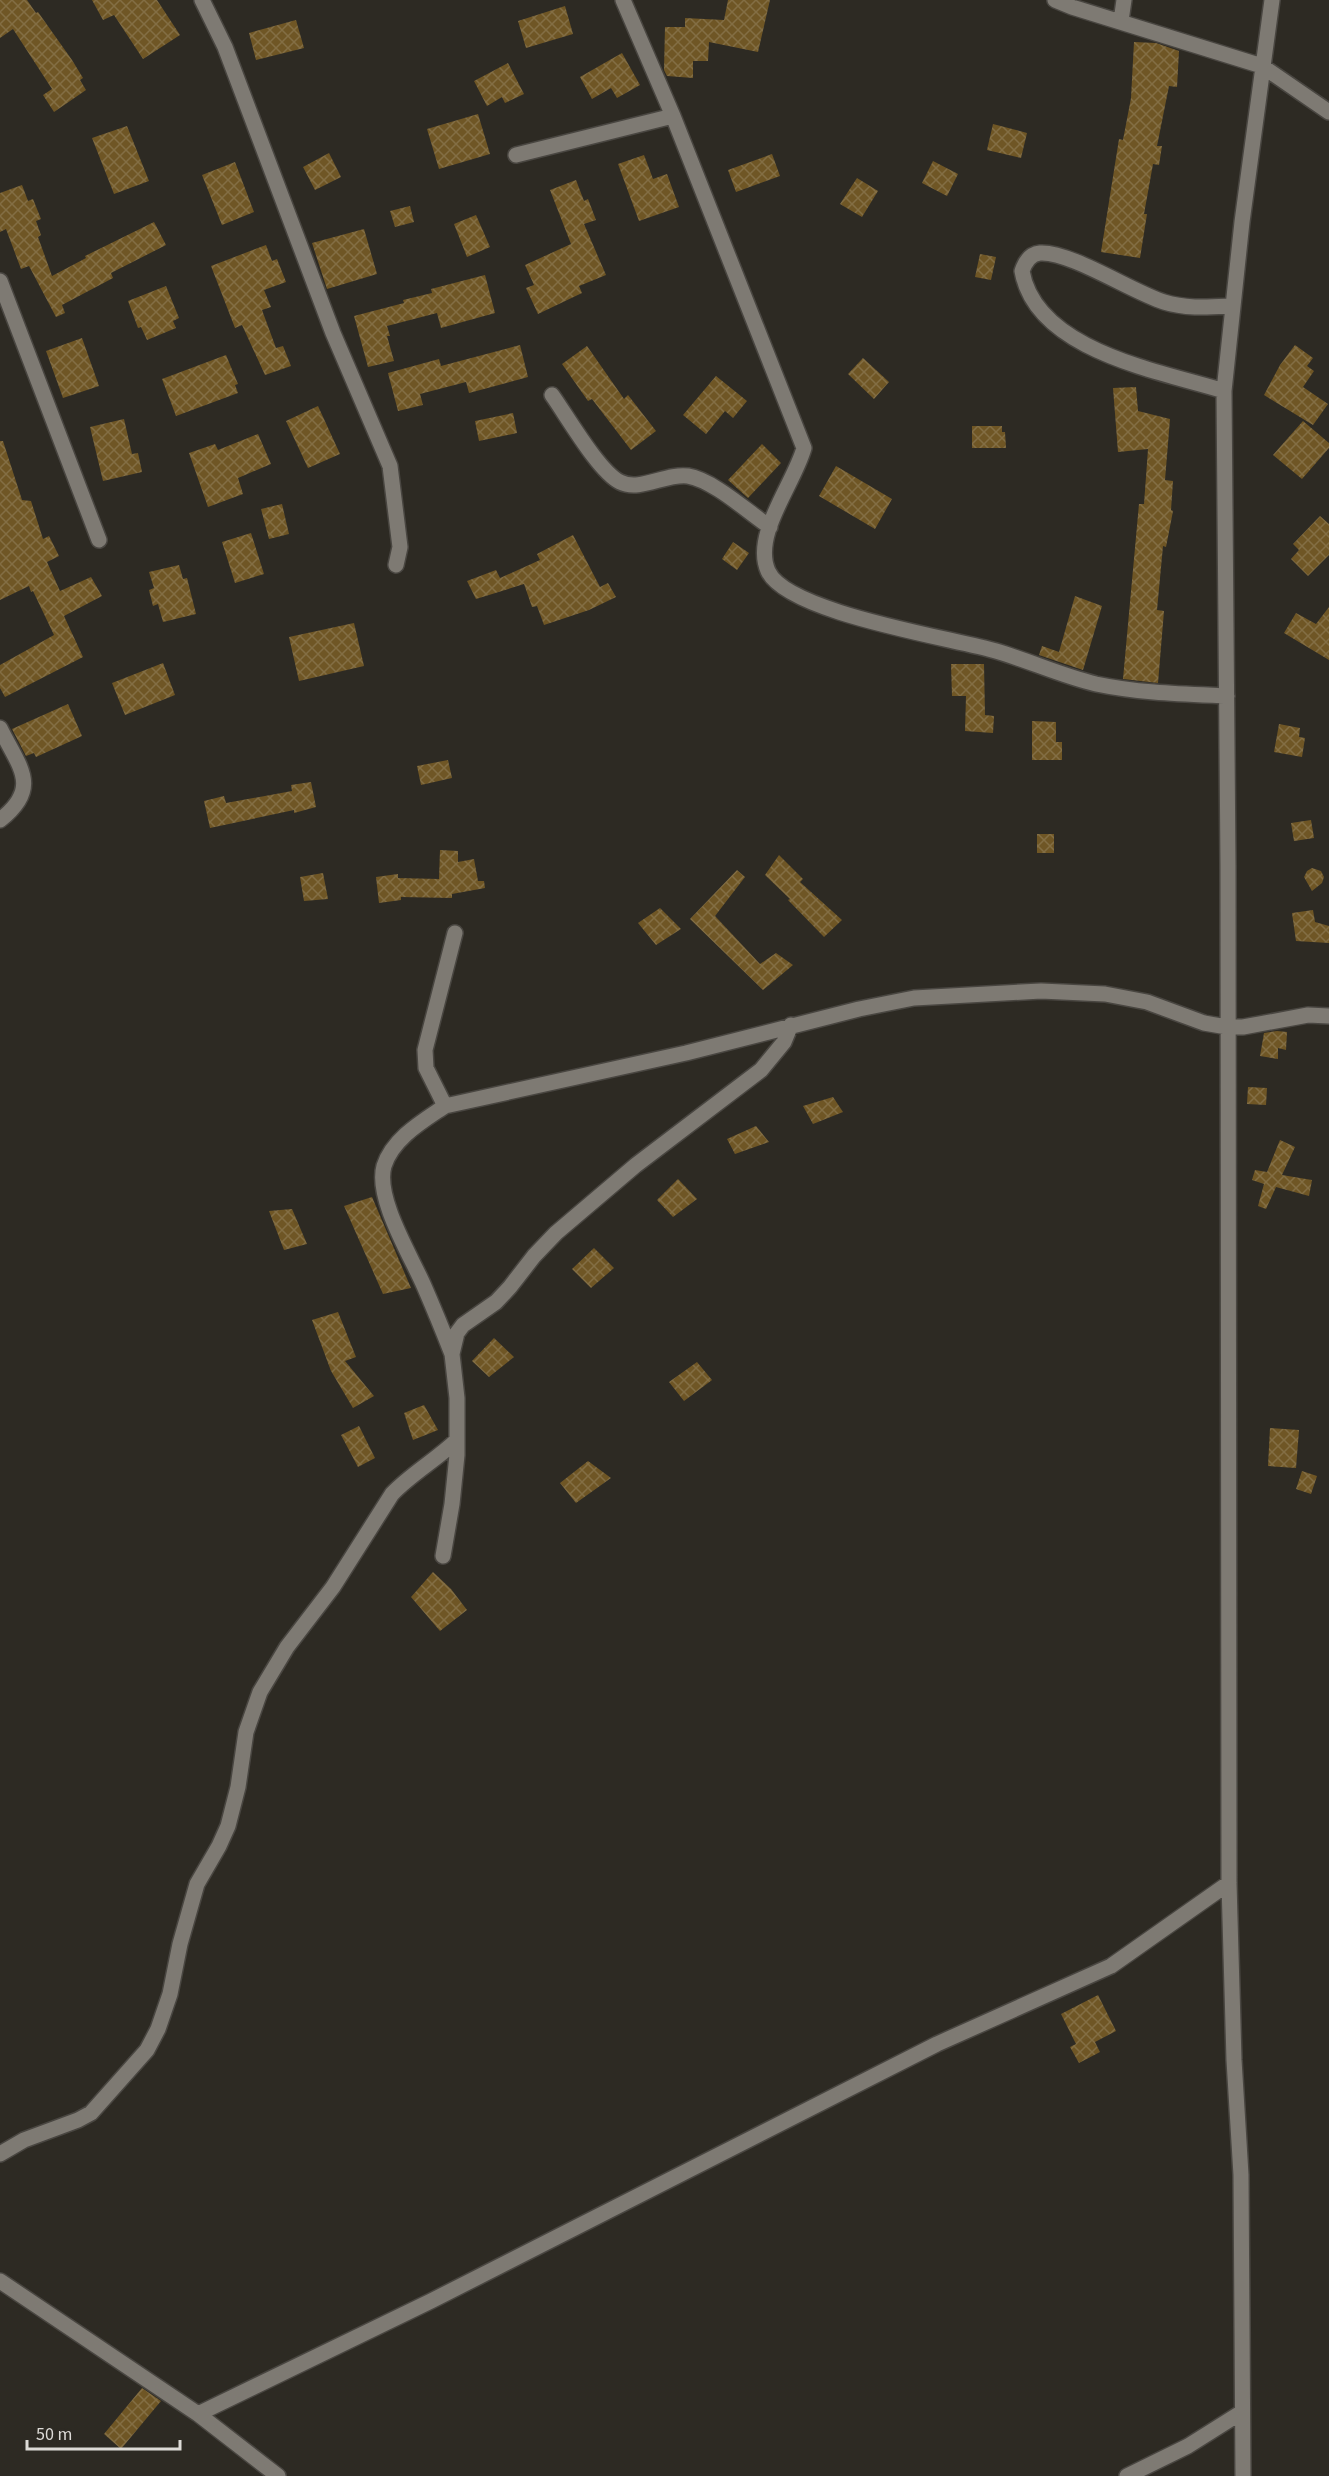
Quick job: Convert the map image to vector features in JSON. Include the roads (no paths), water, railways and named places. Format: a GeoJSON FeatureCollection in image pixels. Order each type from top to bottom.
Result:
{"type":"FeatureCollection","features":[{"type":"Feature","properties":{"kind":"street"},"geometry":{"type":"LineString","coordinates":[[202,0],[225,47],[333,333],[390,466],[400,548],[396,565]]}},
{"type":"Feature","properties":{"kind":"street"},"geometry":{"type":"LineString","coordinates":[[623,0],[674,116],[804,448],[770,527],[764,556],[770,574],[783,588],[827,608],[926,635],[994,650],[1095,683],[1158,692],[1227,696]]}},
{"type":"Feature","properties":{"kind":"street"},"geometry":{"type":"LineString","coordinates":[[1055,0],[1262,66],[1329,112]]}},
{"type":"Feature","properties":{"kind":"street"},"geometry":{"type":"LineString","coordinates":[[1121,21],[1124,0]]}},
{"type":"Feature","properties":{"kind":"street"},"geometry":{"type":"LineString","coordinates":[[1243,2476],[1241,2175],[1233,2060],[1229,1883],[1227,696],[1224,391],[1232,306],[1272,0]]}},
{"type":"Feature","properties":{"kind":"street"},"geometry":{"type":"LineString","coordinates":[[516,155],[674,116]]}},
{"type":"Feature","properties":{"kind":"street"},"geometry":{"type":"LineString","coordinates":[[1224,391],[1125,360],[1068,336],[1036,304],[1024,282],[1022,271],[1031,256],[1040,253],[1053,255],[1164,302],[1182,306],[1232,306]]}},
{"type":"Feature","properties":{"kind":"street"},"geometry":{"type":"LineString","coordinates":[[0,281],[99,540]]}},
{"type":"Feature","properties":{"kind":"street"},"geometry":{"type":"LineString","coordinates":[[552,395],[607,473],[621,483],[633,485],[674,476],[689,476],[706,482],[770,527]]}},
{"type":"Feature","properties":{"kind":"street"},"geometry":{"type":"LineString","coordinates":[[0,728],[26,781],[22,798],[0,820]]}},
{"type":"Feature","properties":{"kind":"street"},"geometry":{"type":"LineString","coordinates":[[445,1106],[426,1068],[425,1050],[455,933]]}},
{"type":"Feature","properties":{"kind":"street"},"geometry":{"type":"LineString","coordinates":[[452,1354],[395,1222],[383,1181],[384,1166],[394,1148],[413,1128],[445,1106],[686,1053],[791,1025],[914,998],[1041,991],[1105,994],[1147,1002],[1204,1023],[1227,1027],[1243,1027],[1308,1015],[1329,1016]]}},
{"type":"Feature","properties":{"kind":"street"},"geometry":{"type":"LineString","coordinates":[[444,1556],[452,1504],[457,1440],[457,1398],[452,1354],[454,1340],[463,1325],[496,1302],[556,1233],[636,1165],[761,1070],[784,1042],[791,1025]]}},
{"type":"Feature","properties":{"kind":"street"},"geometry":{"type":"LineString","coordinates":[[0,2154],[24,2140],[78,2121],[91,2113],[147,2050],[158,2029],[170,1994],[196,1884],[228,1826],[238,1787],[246,1732],[260,1692],[286,1647],[333,1587],[392,1494],[457,1440]]}},
{"type":"Feature","properties":{"kind":"street"},"geometry":{"type":"LineString","coordinates":[[198,2414],[431,2301],[937,2044],[1112,1966],[1229,1883]]}},
{"type":"Feature","properties":{"kind":"street"},"geometry":{"type":"LineString","coordinates":[[0,2281],[198,2414],[278,2476]]}},
{"type":"Feature","properties":{"kind":"street"},"geometry":{"type":"LineString","coordinates":[[1127,2476],[1197,2441],[1242,2412]]}}]}
